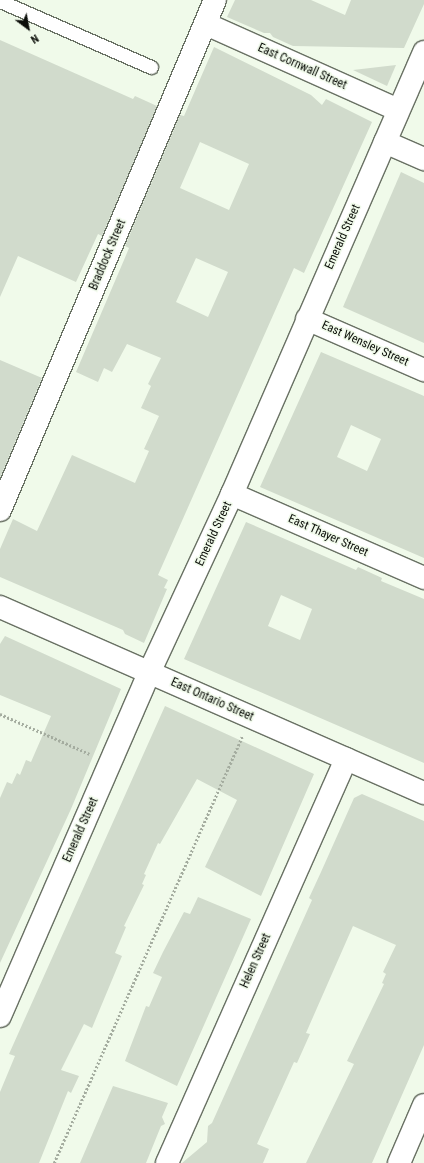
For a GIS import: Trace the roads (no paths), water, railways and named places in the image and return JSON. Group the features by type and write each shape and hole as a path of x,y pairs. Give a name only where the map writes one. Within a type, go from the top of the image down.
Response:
{"street":[{"name":"Braddock Street","path":"0,510 215,0"},
{"name":"East Cornwall Street","path":"206,24 398,110"},
{"name":"Emerald Street","path":"0,1016 149,673 232,494 424,52"},
{"path":"385,142 424,159"},
{"name":"East Wensley Street","path":"307,319 424,370"},
{"name":"East Thayer Street","path":"232,494 424,578"},
{"name":"East Ontario Street","path":"0,607 424,794"},
{"name":"Helen Street","path":"167,1163 346,759"},
{"path":"399,1163 424,1105"}],"lane":[{"path":"0,1 151,67"}]}
